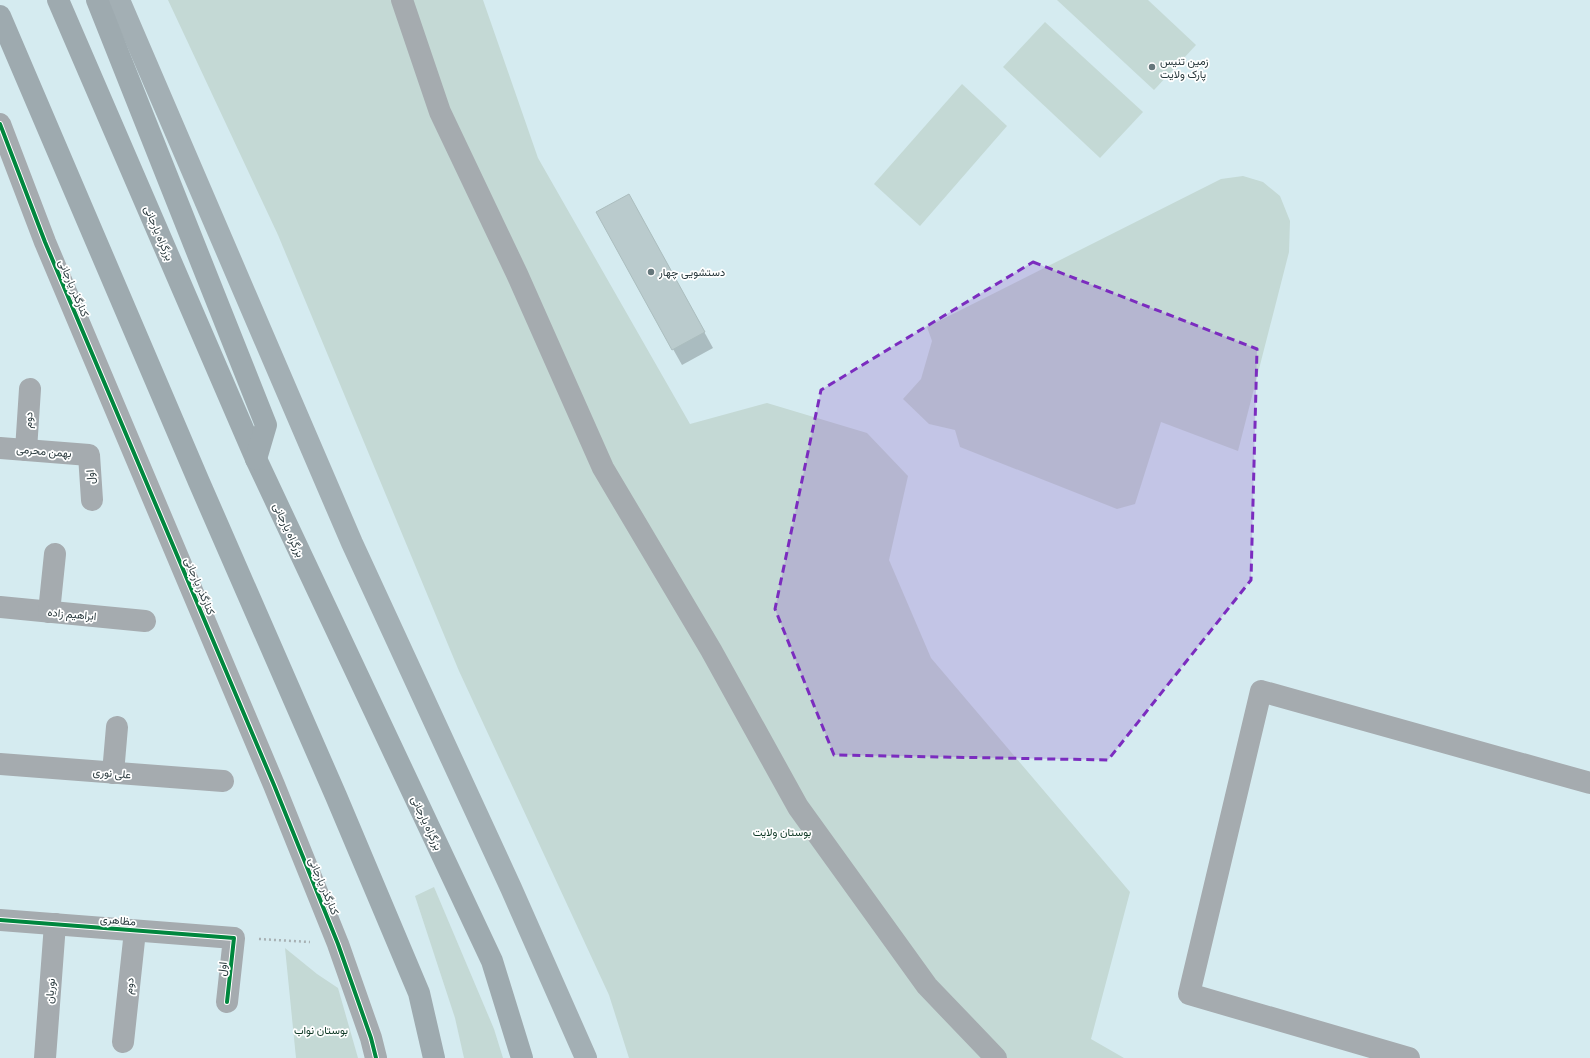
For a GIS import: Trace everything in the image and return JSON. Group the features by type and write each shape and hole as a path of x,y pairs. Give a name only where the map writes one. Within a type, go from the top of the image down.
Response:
{"highway":[{"name":"بزرگراه یارجانی","path":"58,0 256,460 492,961 522,1058"},
{"path":"97,0 266,425 256,460"},
{"path":"0,16 202,489 333,788 419,993 434,1058"}],"main road":[{"path":"119,0 352,544 510,888 586,1058"}],"street":[{"path":"402,0 440,112 517,274 604,468 711,650 798,807 927,986 996,1058"},
{"name":"کنارگذر یارجانی","path":"0,124 45,242 338,944 371,1038 376,1058"},
{"name":"دوم","path":"26,450 30,389"},
{"name":"بهمن محرمی","path":"0,448 89,455"},
{"name":"اول","path":"89,455 92,500"},
{"path":"48,612 55,554"},
{"name":"ابراهیم زاده","path":"0,607 145,621"},
{"path":"1408,1058 1189,994 1261,691 1590,783"},
{"path":"113,773 117,727"},
{"name":"علی نوری","path":"0,764 223,781"},
{"name":"مظاهری","path":"0,920 234,938"},
{"name":"نوریان","path":"45,1058 55,924"},
{"name":"دوم","path":"123,1042 135,931"},
{"name":"اول","path":"227,1002 234,938"}],"path":[{"path":"234,938 338,944"}],"highlighted area":[{"path":"1033,262 1257,349 1251,580 1108,760 834,755 775,609 821,390"}],"green space":[{"name":"بوستان ولایت","path":"168,0 483,0 538,158 690,424 767,403 867,433 908,476 889,560 931,658 1130,892 1091,1039 1124,1058 629,1058 609,995 459,671 278,235"},
{"name":"زمین تنیس پارک ولایت","path":"1057,0 1148,0 1196,45 1154,90"},
{"path":"1045,22 1143,112 1100,158 1003,67"},
{"path":"962,84 1007,126 920,226 874,184"},
{"path":"1243,176 1263,182 1280,196 1290,221 1289,252 1238,451 1161,422 1135,504 1117,509 960,447 955,430 929,424 903,399 921,379 932,341 927,327 1221,179"},
{"path":"434,887 494,1029 503,1058 464,1058 455,1018 415,896"},
{"name":"بوستان نواب","path":"285,948 317,974 338,988 358,1058 296,1058"}],"building":[{"name":"دستشویی چهار","path":"629,194 705,332 672,350 596,212"}],"cycle path":[{"path":"0,124 45,242 274,785 338,944 371,1038 376,1058"},
{"path":"0,920 234,938 227,1002"}],"place":[{"name":"زمین تنیس پارک ولایت","path":"1152,67"},
{"name":"دستشویی چهار","path":"651,272"}]}
